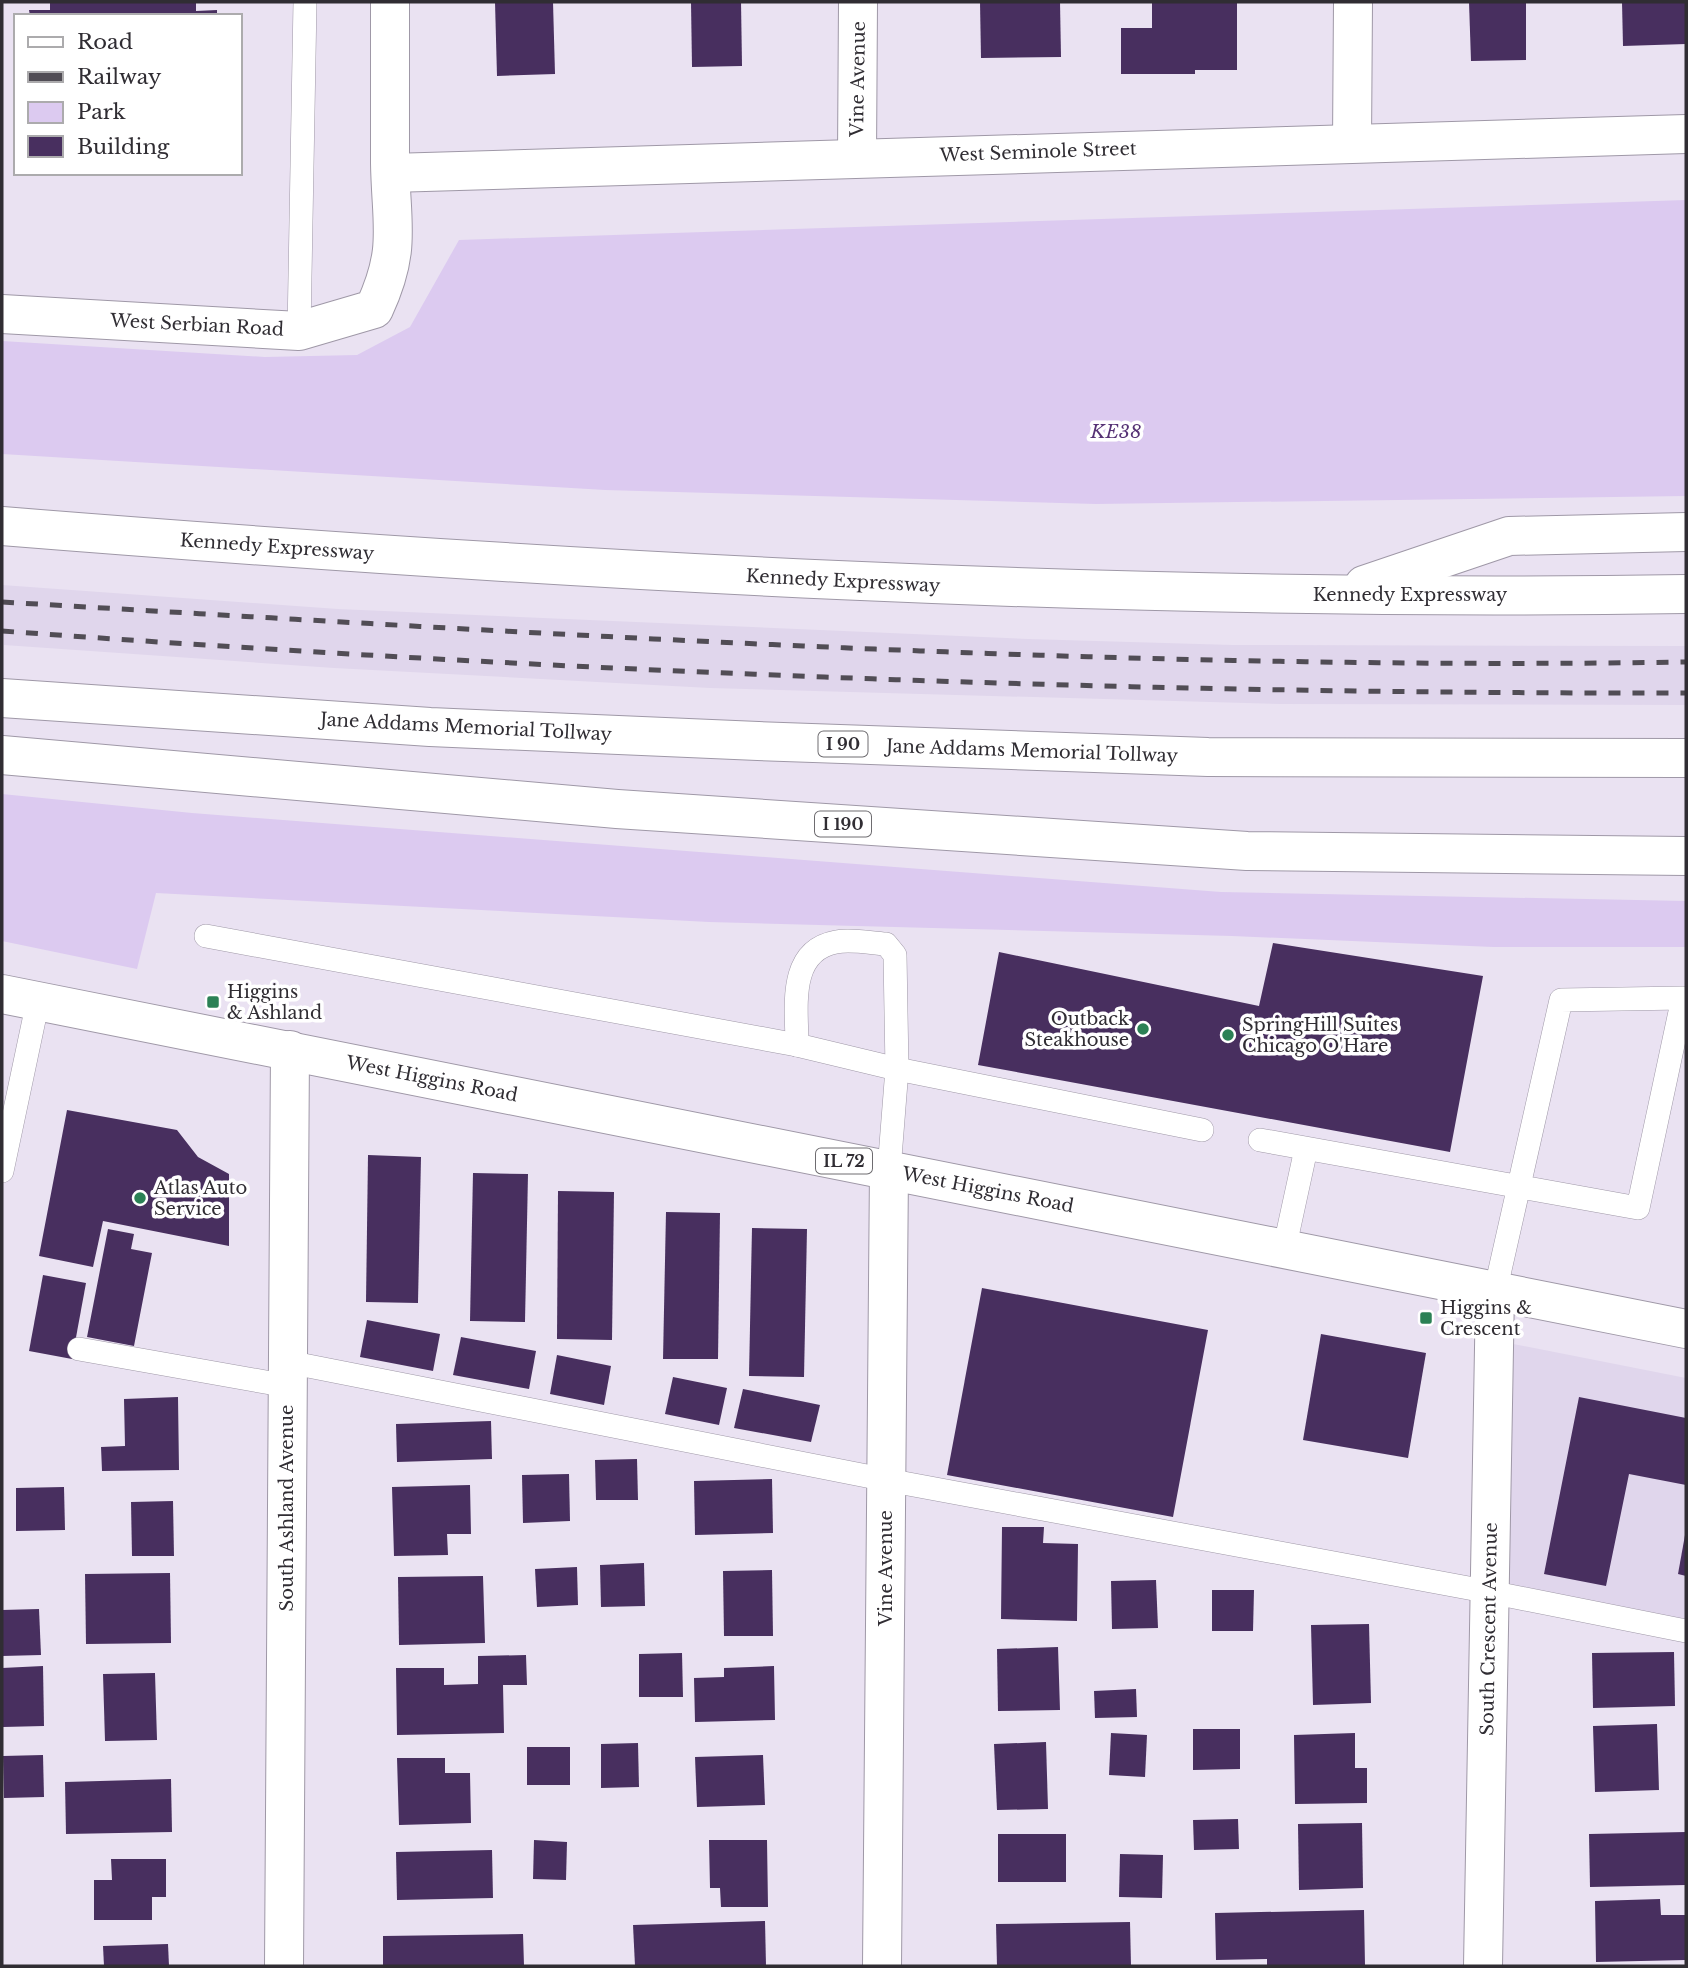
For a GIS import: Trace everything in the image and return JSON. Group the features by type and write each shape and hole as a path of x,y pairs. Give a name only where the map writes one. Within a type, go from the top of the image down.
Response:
{"main road":[{"path":"390,2 391,173"},
{"name":"Vine Avenue","path":"857,156 858,2"},
{"path":"1352,143 1353,2"},
{"name":"West Seminole Street","path":"391,173 857,156 1686,134"},
{"name":"West Serbian Road","path":"2,314 299,331 374,309 388,280 396,236 391,173"},
{"name":"Kennedy Expressway","path":"2,526 309,551 887,585 1333,596 1686,594"},
{"path":"1333,596 1509,536 1686,532"},
{"name":"Jane Addams Memorial Tollway","path":"2,698 430,727 771,742 1208,757 1686,758"},
{"name":"I 190","path":"2,755 617,809 1247,851 1686,856"},
{"name":"West Higgins Road","path":"20,997 1686,1329"},
{"name":"South Ashland Avenue","path":"284,1966 290,1050"},
{"name":"Vine Avenue","path":"882,1966 889,1170"},
{"name":"South Crescent Avenue","path":"1483,1966 1495,1292"}],"lane":[{"path":"299,331 305,2"},
{"path":"206,936 797,1045 897,1069 1202,1130"},
{"path":"797,1045 797,979 803,964 816,950 836,942 886,944 895,955 897,1069 889,1170"},
{"path":"2,1171 20,997"},
{"path":"1260,1140 1521,1189 1638,1208 1683,998 1561,1000 1521,1189 1495,1292"},
{"path":"1284,1250 1306,1149"},
{"path":"79,1349 288,1374 887,1480 1490,1592 1686,1632"}],"shaded area":[{"path":"2,585 338,609 1028,639 1233,645 1686,646 1686,705 1280,704 710,688 334,668 4,645"},
{"path":"1483,1338 1686,1378 1686,1639 1485,1600"}],"green space":[{"name":"KE38","path":"1686,200 1686,496 1096,504 605,490 2,454 2,341 265,357 357,355 410,327 459,240"},
{"path":"2,794 192,813 1221,892 1686,901 1686,947 1493,947 1232,936 709,922 156,893 137,969 2,941"}],"building":[{"path":"495,2 553,2 555,74 497,76"},
{"path":"691,2 741,2 742,66 692,67"},
{"path":"980,2 1060,2 1061,57 981,58"},
{"path":"1152,2 1237,2 1237,70 1195,70 1195,74 1121,74 1121,28 1152,28"},
{"path":"1469,2 1526,2 1526,60 1471,61"},
{"path":"1622,2 1686,2 1686,44 1623,46"},
{"path":"50,3 196,3 196,11 217,10 217,14 30,14 29,10 50,10"},
{"name":"SpringHill Suites Chicago O'Hare","path":"1273,943 1483,976 1450,1152 978,1065 999,952 1259,1006"},
{"name":"Atlas Auto Service","path":"67,1110 177,1130 198,1157 229,1174 229,1246 103,1221 93,1267 39,1256"},
{"path":"368,1155 421,1157 418,1303 366,1302"},
{"path":"473,1173 528,1174 525,1322 470,1321"},
{"path":"558,1191 614,1192 612,1340 557,1339"},
{"path":"666,1212 720,1213 718,1359 663,1359"},
{"path":"752,1228 807,1229 804,1377 749,1376"},
{"path":"108,1229 134,1234 131,1249 152,1253 134,1346 87,1337"},
{"path":"43,1275 86,1283 72,1359 29,1351"},
{"path":"982,1288 1208,1330 1173,1517 947,1475"},
{"path":"367,1320 440,1334 433,1371 360,1357"},
{"path":"1321,1334 1426,1353 1408,1458 1303,1440"},
{"path":"461,1337 536,1351 529,1389 453,1375"},
{"path":"557,1355 611,1366 604,1405 550,1394"},
{"path":"673,1377 727,1388 719,1425 665,1414"},
{"path":"743,1389 820,1405 811,1442 734,1428"},
{"path":"178,1397 179,1470 102,1471 101,1447 125,1446 124,1399"},
{"path":"1579,1397 1686,1418 1686,1485 1629,1474 1606,1586 1544,1574"},
{"path":"491,1421 492,1459 397,1462 396,1424"},
{"path":"637,1459 638,1500 596,1500 595,1460"},
{"path":"569,1474 570,1521 523,1523 522,1475"},
{"path":"772,1479 773,1533 695,1535 694,1481"},
{"path":"470,1485 471,1534 447,1534 448,1555 394,1556 392,1487"},
{"path":"64,1487 65,1530 16,1531 16,1488"},
{"path":"173,1501 174,1556 132,1556 131,1502"},
{"path":"1002,1527 1044,1527 1043,1543 1078,1544 1077,1621 1001,1619"},
{"path":"1686,1535 1686,1576 1678,1574"},
{"path":"644,1563 645,1606 601,1607 600,1565"},
{"path":"577,1567 578,1605 537,1607 535,1569"},
{"path":"772,1570 773,1636 724,1636 723,1571"},
{"path":"170,1573 171,1643 86,1644 85,1574"},
{"path":"483,1576 485,1643 399,1645 398,1577"},
{"path":"1156,1580 1158,1628 1112,1629 1111,1581"},
{"path":"1212,1590 1254,1590 1253,1631 1212,1631"},
{"path":"39,1609 41,1655 2,1656 2,1610"},
{"path":"1369,1624 1371,1703 1313,1705 1311,1625"},
{"path":"1058,1647 1060,1710 998,1711 997,1649"},
{"path":"1674,1652 1675,1706 1593,1708 1592,1653"},
{"path":"682,1653 683,1697 639,1697 639,1654"},
{"path":"526,1655 527,1685 503,1685 504,1733 397,1735 396,1668 444,1668 444,1685 478,1684 478,1656"},
{"path":"43,1666 44,1726 3,1727 2,1668"},
{"path":"774,1666 775,1720 695,1722 694,1678 724,1677 724,1668"},
{"path":"155,1673 157,1740 105,1741 103,1674"},
{"path":"1136,1689 1137,1717 1095,1718 1094,1691"},
{"path":"1657,1724 1659,1790 1595,1792 1593,1726"},
{"path":"1193,1729 1240,1729 1240,1769 1193,1770"},
{"path":"1111,1733 1147,1735 1145,1777 1109,1775"},
{"path":"1355,1733 1355,1768 1367,1768 1367,1803 1295,1804 1294,1735"},
{"path":"1046,1742 1048,1809 997,1810 994,1744"},
{"path":"638,1743 639,1787 601,1788 601,1744"},
{"path":"527,1747 570,1747 570,1785 527,1785"},
{"path":"43,1755 44,1797 4,1798 3,1756"},
{"path":"763,1755 765,1805 697,1807 695,1757"},
{"path":"397,1758 445,1758 445,1773 470,1773 471,1823 399,1825"},
{"path":"171,1779 172,1832 66,1834 65,1782"},
{"path":"1238,1819 1239,1849 1194,1850 1193,1820"},
{"path":"1362,1823 1363,1888 1299,1890 1298,1824"},
{"path":"1686,1832 1686,1885 1590,1887 1589,1834"},
{"path":"998,1834 1066,1834 1066,1882 998,1882"},
{"path":"534,1840 567,1842 566,1880 533,1879"},
{"path":"709,1840 767,1840 768,1907 721,1907 720,1888 710,1888"},
{"path":"492,1850 493,1898 397,1900 396,1852"},
{"path":"1120,1854 1163,1855 1162,1898 1119,1897"},
{"path":"111,1859 166,1859 166,1897 152,1897 152,1920 94,1920 94,1880 112,1880"},
{"path":"1660,1899 1661,1915 1686,1915 1686,1960 1596,1962 1595,1901"},
{"path":"1364,1910 1365,1966 1267,1966 1267,1959 1216,1960 1215,1913"},
{"path":"765,1921 766,1966 635,1966 633,1925"},
{"path":"1130,1922 1131,1966 997,1966 996,1924"},
{"path":"523,1934 524,1966 383,1966 383,1936"},
{"path":"168,1944 169,1966 104,1966 103,1946"}],"railway":[{"path":"2,602 633,638 1054,656 1475,663 1686,662"},
{"path":"2,631 422,658 843,678 1265,690 1686,693"}],"place":[{"name":"Higgins & Ashland","path":"213,1002"},
{"name":"Outback Steakhouse","path":"1143,1029"},
{"name":"SpringHill Suites Chicago O'Hare","path":"1228,1035"},
{"name":"Atlas Auto Service","path":"140,1198"},
{"name":"Higgins & Crescent","path":"1426,1318"}]}
